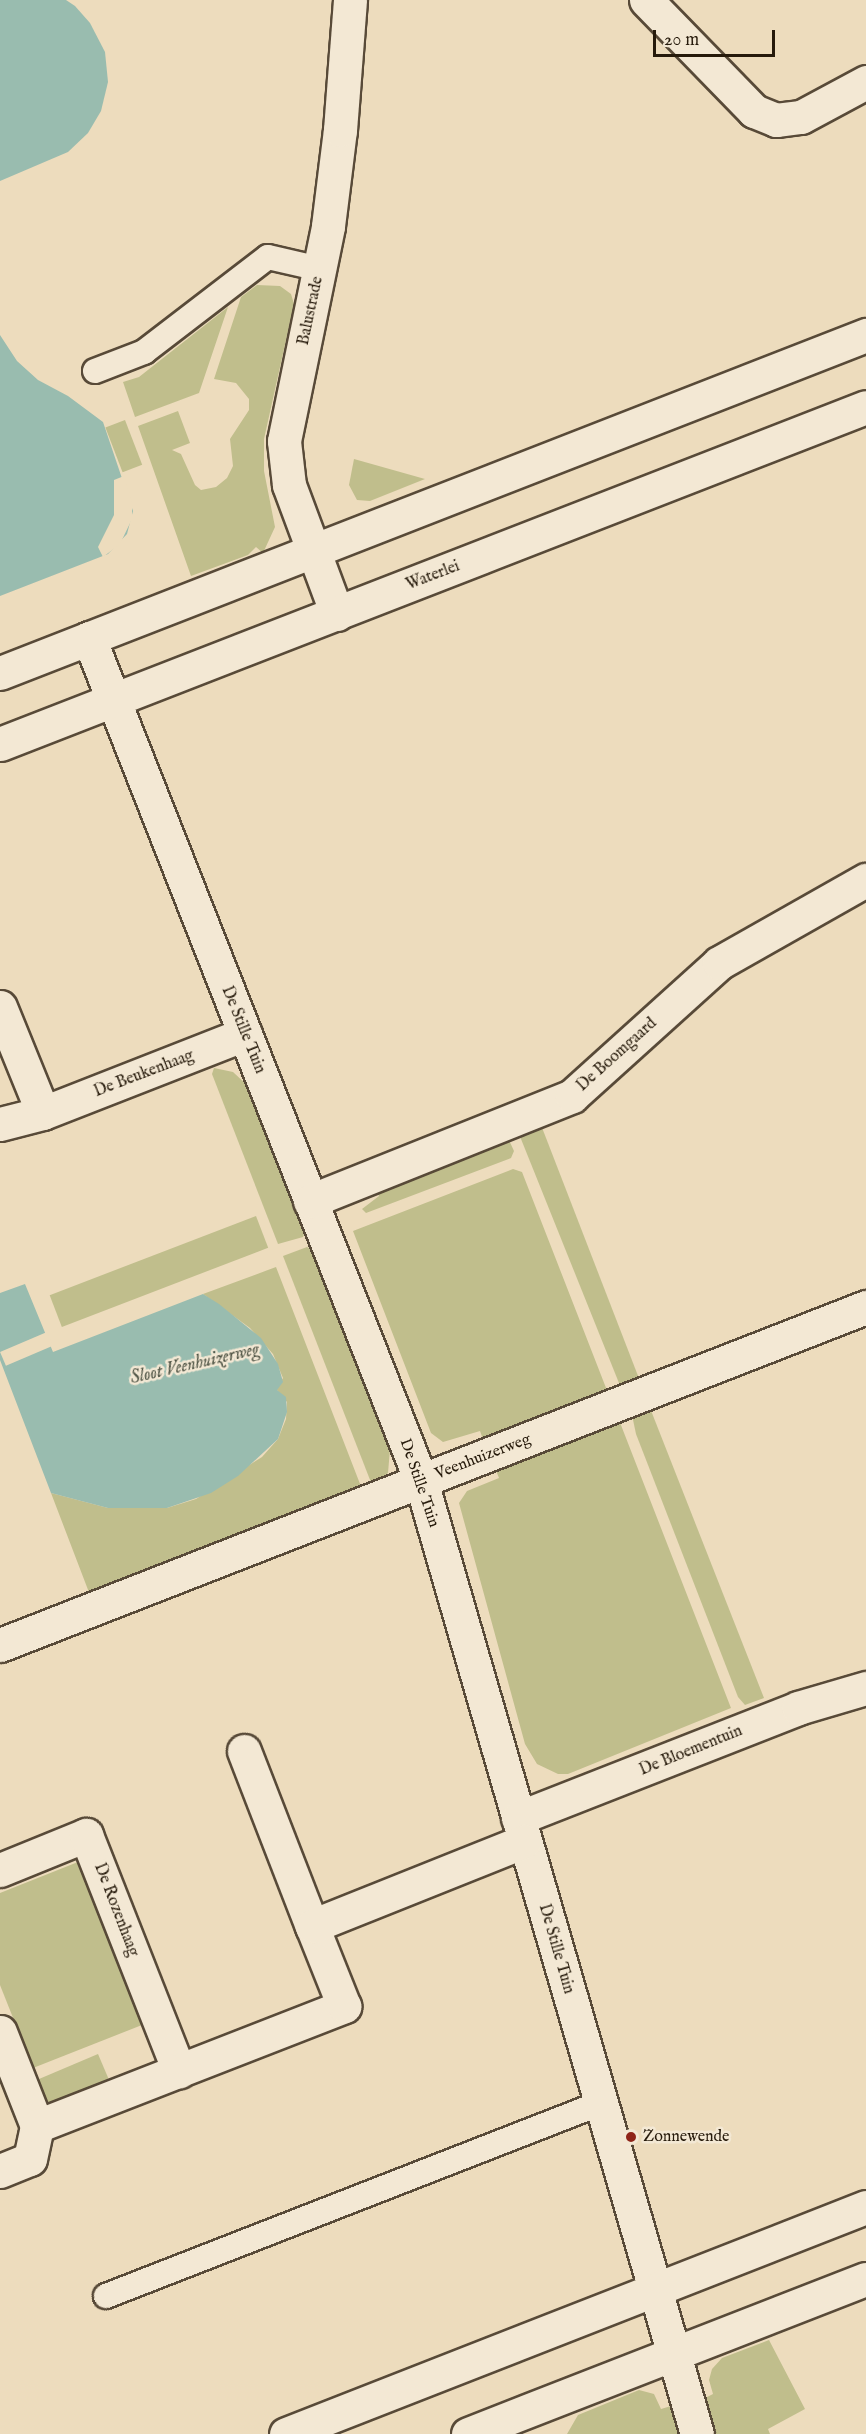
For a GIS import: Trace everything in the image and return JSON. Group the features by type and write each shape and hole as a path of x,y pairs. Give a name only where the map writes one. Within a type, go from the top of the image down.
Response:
{"street":[{"name":"Balustrade","path":"337,614 289,485 284,441 320,269 340,130 350,0"},
{"path":"646,0 754,111 776,120 801,117 866,82"},
{"path":"0,673 866,335"},
{"name":"Waterlei","path":"0,744 866,406"},
{"name":"De Stille Tuin","path":"89,638 421,1481 697,2434"},
{"name":"De Boomgaard","path":"310,1201 572,1096 719,963 866,880"},
{"path":"0,1006 43,1113"},
{"name":"De Beukenhaag","path":"0,1124 43,1113 245,1034"},
{"name":"Veenhuizerweg","path":"0,1645 866,1307"},
{"name":"De Bloementuin","path":"521,1830 798,1708 866,1688"},
{"path":"37,2126 344,2006 244,1751"},
{"path":"312,1926 521,1830"},
{"name":"De Rozenhaag","path":"0,1869 86,1835 179,2072"},
{"path":"0,2032 37,2126 30,2159 0,2171"},
{"path":"286,2434 866,2207"},
{"path":"468,2434 534,2422 673,2354 866,2279"}],"lane":[{"path":"96,371 144,352 268,257 320,269"},
{"path":"106,2296 601,2103"}],"shaded area":[{"path":"257,285 280,286 291,294 294,304 264,439 264,471 275,527 263,553 256,547 248,555 191,576 138,426 178,411 190,443 172,450 181,454 195,485 201,490 216,487 227,478 233,466 230,439 249,410 249,399 236,383 214,379 241,297"},
{"path":"228,307 199,393 135,417 123,382 139,377"},
{"path":"125,420 142,465 123,472 105,428"},
{"path":"354,459 425,479 370,501 357,500 349,485"},
{"path":"214,1068 233,1072 247,1085 305,1231 303,1237 278,1244 212,1074"},
{"path":"541,1125 640,1381 621,1388 519,1134"},
{"path":"508,1138 514,1151 511,1158 366,1213 362,1209 379,1196 376,1189"},
{"path":"513,1169 522,1172 608,1393 484,1442 480,1431 443,1442 431,1433 353,1231"},
{"path":"256,1216 268,1248 62,1327 50,1295"},
{"path":"307,1247 311,1249 390,1449 388,1473 372,1485 283,1256"},
{"path":"276,1267 362,1489 90,1595 51,1493 108,1508 167,1508 196,1499 262,1457 278,1439 286,1419 287,1402 276,1389 283,1378 273,1354 250,1328 203,1294"},
{"path":"650,1408 764,1698 745,1705 738,1697 636,1434 632,1415"},
{"path":"619,1420 731,1708 568,1774 558,1774 537,1764 525,1744 459,1503 467,1491 499,1478 495,1468"},
{"path":"78,1862 142,2025 33,2068 0,1985 0,1893"},
{"path":"98,2054 109,2080 48,2106 37,2080"},
{"path":"769,2340 805,2409 768,2429 770,2434 714,2434 703,2399 713,2394 709,2380 712,2369 722,2358"},
{"path":"639,2390 654,2394 661,2409 671,2406 679,2434 567,2434 578,2415"}],"water":[{"path":"0,0 66,0 75,6 90,23 105,52 108,82 101,111 88,133 68,152 0,181"},
{"path":"0,335 17,361 38,380 68,396 103,422 133,511 127,534 108,554 0,596"},
{"name":"Sloot Veenhuizerweg","path":"25,1284 53,1352 203,1294 261,1338 278,1364 283,1382 277,1390 286,1397 287,1412 278,1439 238,1476 211,1493 167,1508 108,1508 51,1493 0,1360 0,1293"}],"pier":[{"path":"124,476 132,502 132,519 120,544 103,557 98,547 114,515 114,480"},
{"path":"47,1332 53,1346 6,1366 0,1352"}],"place":[{"name":"Zonnewende","path":"631,2137"}]}
